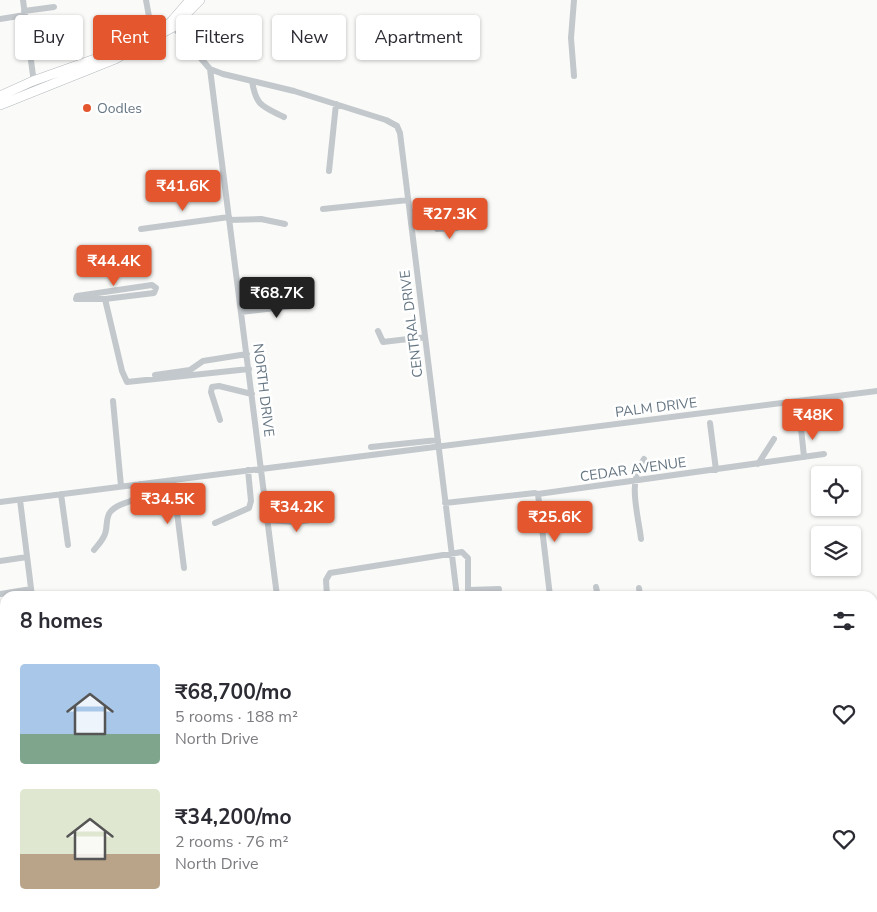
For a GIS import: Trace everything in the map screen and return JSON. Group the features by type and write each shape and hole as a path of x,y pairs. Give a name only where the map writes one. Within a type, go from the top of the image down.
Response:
{"main road":[{"path":"166,27 172,25 190,0"},
{"path":"0,96 115,59 172,25 200,0"},
{"path":"0,105 34,85 95,60"}],"street":[{"path":"23,0 34,85"},
{"path":"146,0 149,15"},
{"path":"574,0 571,38 574,76"},
{"path":"0,19 54,7"},
{"path":"172,25 210,69"},
{"name":"CENTRAL DRIVE","path":"210,69 336,104 386,120 398,126 457,591"},
{"name":"NORTH DRIVE","path":"210,69 276,591"},
{"path":"252,81 254,95 260,104 284,117"},
{"path":"329,171 336,104"},
{"path":"323,209 408,200"},
{"path":"410,212 424,212 437,229 448,230 457,228 460,224 459,207"},
{"path":"141,229 229,218 261,219 285,224"},
{"path":"152,285 156,288 154,293 106,299 78,301 76,297 152,285"},
{"path":"106,299 122,371 127,382 248,369"},
{"path":"241,312 310,304"},
{"path":"378,330 383,342 425,337"},
{"path":"155,375 190,370 203,361 247,354"},
{"path":"220,420 211,392 212,387 219,386 252,394"},
{"name":"PALM DRIVE","path":"438,443 877,392"},
{"path":"113,401 122,486"},
{"path":"710,423 716,470"},
{"path":"804,457 801,428 820,423"},
{"path":"758,464 774,438"},
{"path":"371,447 438,443"},
{"path":"0,502 438,443"},
{"name":"CEDAR AVENUE","path":"445,503 538,494 824,454"},
{"path":"641,539 634,481 636,470 644,459"},
{"path":"215,523 249,508 251,500 248,470"},
{"path":"173,480 184,568"},
{"path":"94,550 104,536 109,514 115,507 130,502 138,496 140,484"},
{"path":"61,494 68,545"},
{"path":"538,494 549,591"},
{"path":"20,500 32,591"},
{"path":"268,520 295,522 325,518"},
{"path":"327,591 326,580 330,573 452,552 462,552 466,555 468,590 500,589"},
{"path":"0,561 27,557"},
{"path":"596,587 597,591"}],"place":[{"name":"Oodles","path":"87,108"}]}
